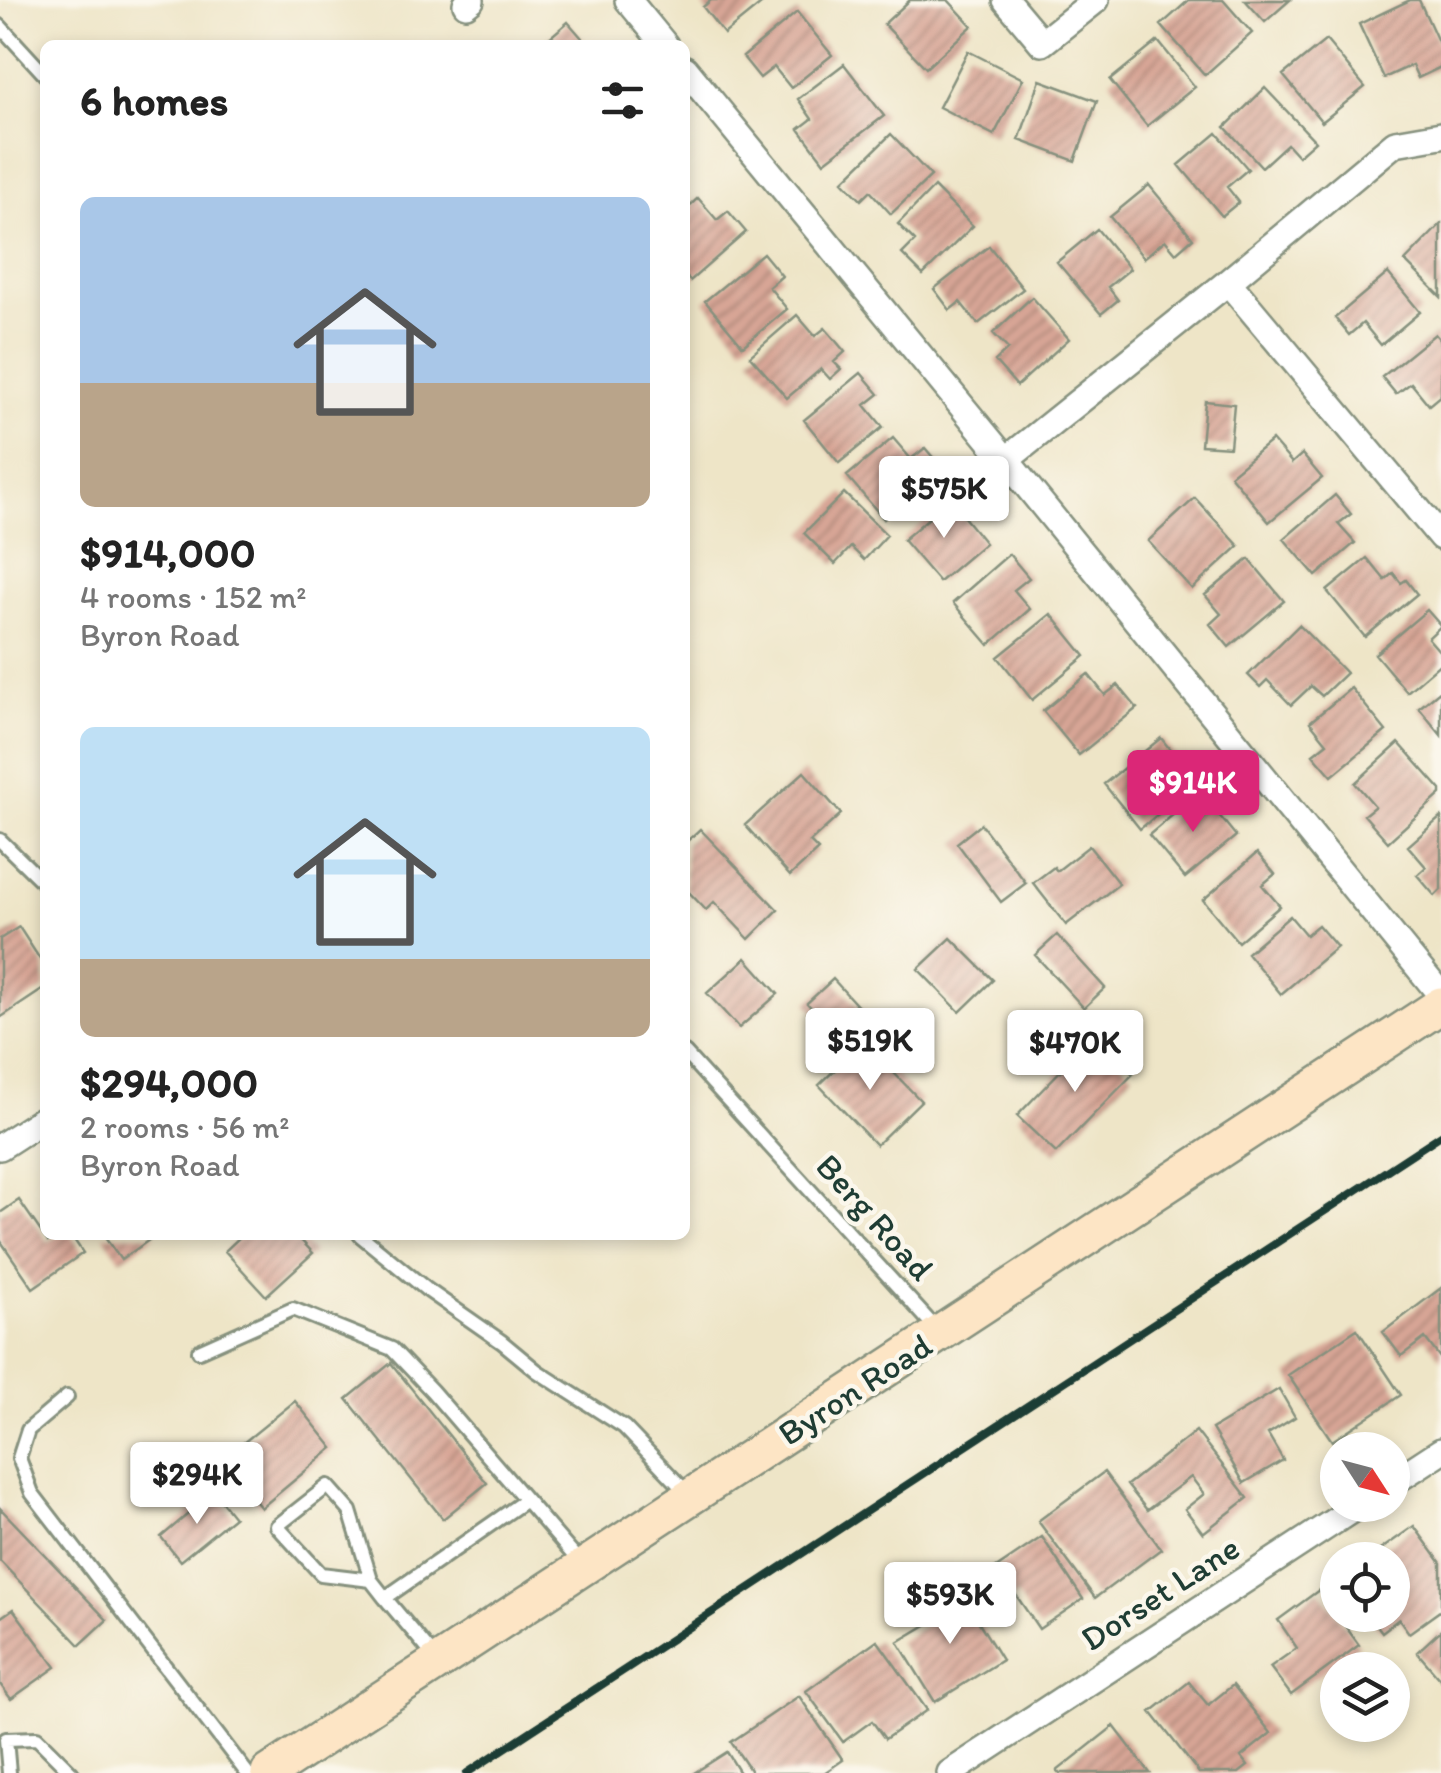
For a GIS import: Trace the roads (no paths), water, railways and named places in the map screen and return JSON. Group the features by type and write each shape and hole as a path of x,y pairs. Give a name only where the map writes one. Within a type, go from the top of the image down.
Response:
{"main road":[{"name":"Byron Road","path":"269,1773 1441,1005"}],"street":[{"path":"628,0 661,40"},
{"path":"1006,0 1042,44 1096,0"},
{"path":"690,75 1441,995"},
{"path":"1006,460 1395,143 1441,135"},
{"path":"1228,282 1441,537"},
{"path":"0,1148 40,1121"},
{"path":"1410,1471 1441,1451"},
{"name":"Dorset Lane","path":"955,1772 1333,1522"}],"lane":[{"path":"0,26 40,70"},
{"path":"0,840 40,879"},
{"name":"Berg Road","path":"690,1058 940,1333"},
{"path":"366,1240 537,1371 624,1427 690,1497"},
{"path":"199,1351 292,1309 392,1349 583,1567"},
{"path":"66,1397 28,1430 18,1458 32,1493 247,1773"},
{"path":"370,1580 321,1574 276,1526 328,1486 350,1511 370,1580 438,1662"},
{"path":"385,1598 526,1500"},
{"path":"9,1773 3,1736 37,1738 72,1773"}],"railway":[{"path":"467,1773 1441,1135"}]}
